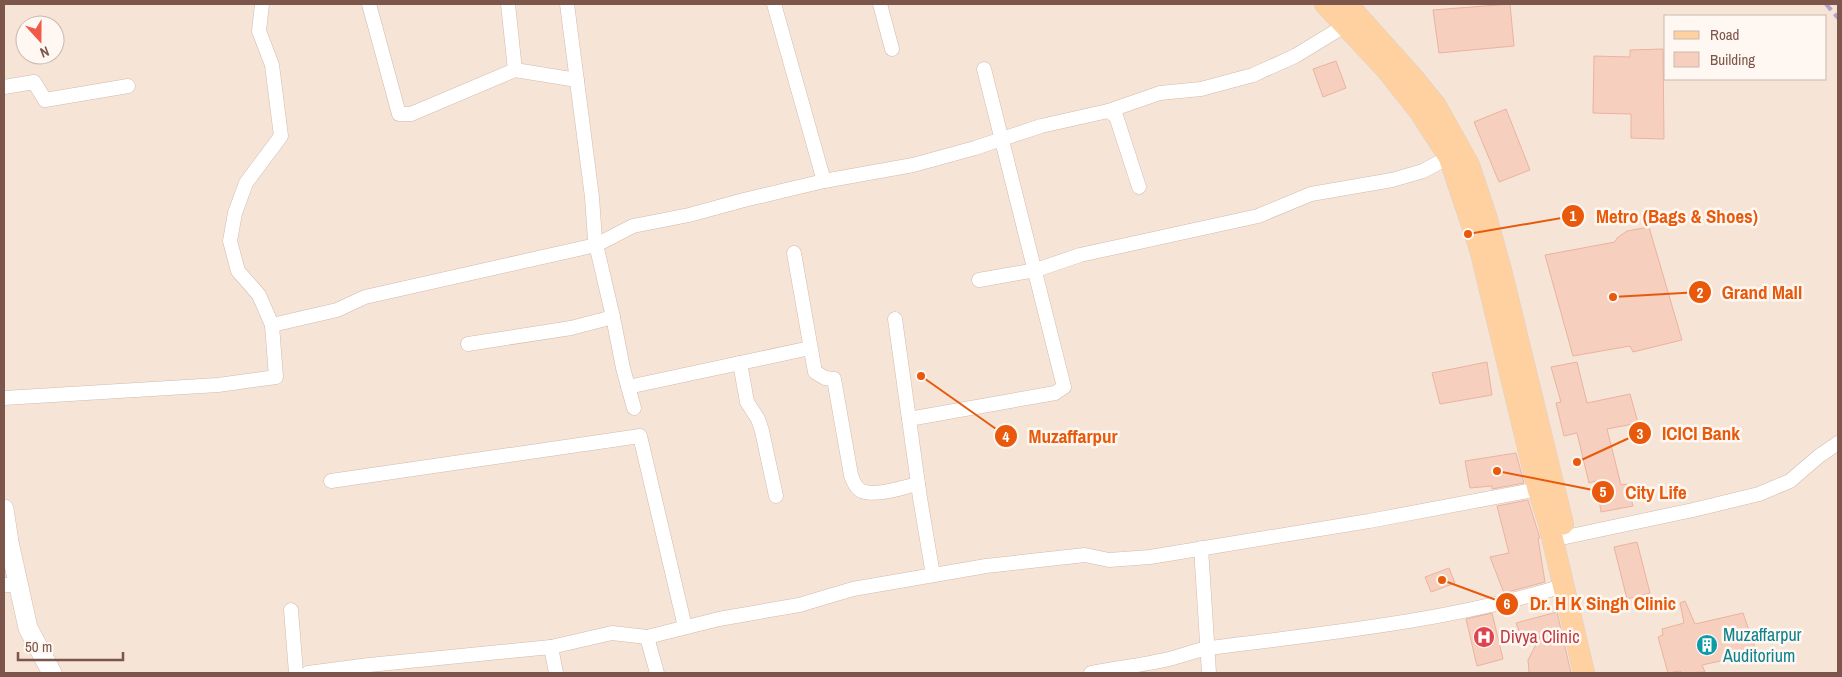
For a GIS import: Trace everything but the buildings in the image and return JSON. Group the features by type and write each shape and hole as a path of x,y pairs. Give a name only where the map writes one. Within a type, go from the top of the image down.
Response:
{"main road":[{"path":"1326,4 1386,69 1409,98 1449,157 1480,249 1538,490 1549,524 1584,673"},
{"path":"1347,4 1436,106 1469,165 1502,274 1597,673"}],"street":[{"path":"4,398 218,386 276,377 272,325 259,295 238,271 230,241 235,213 246,183 281,136 272,65 259,31 262,4"},
{"path":"369,4 399,114 411,114 515,70 577,80"},
{"path":"508,4 515,70"},
{"path":"567,4 596,245 634,408"},
{"path":"774,4 824,181"},
{"path":"880,4 892,49"},
{"path":"272,325 337,310 365,296 596,245 633,226 689,215 824,181 913,165 1041,126 1108,111 1160,93 1201,89 1253,75 1295,56 1346,25"},
{"path":"909,419 1055,394 1064,387 1036,270 1000,140 984,69"},
{"path":"4,87 34,82 45,100 128,86"},
{"path":"1108,111 1116,116 1139,187"},
{"path":"979,280 1036,270 1080,255 1258,216 1311,194 1392,180 1423,171 1449,157"},
{"path":"794,253 815,372 825,378 834,379 850,475 854,484 861,491 874,494 918,484"},
{"path":"468,344 571,328 613,317"},
{"path":"895,318 918,484 933,575"},
{"path":"628,387 810,348"},
{"path":"740,363 747,402 758,419 762,431 776,496"},
{"path":"331,481 640,436 685,627"},
{"path":"1566,537 1759,494 1790,481 1819,456 1838,443"},
{"path":"308,673 386,668 551,646 612,633 648,636 798,605 853,588 986,566 1085,555 1109,560 1150,557 1369,521 1538,490"},
{"path":"4,509 9,542 11,585 28,628 52,673"},
{"path":"1201,548 1209,673"},
{"path":"1091,673 1169,659 1207,648 1244,645 1430,618 1523,598 1563,586"},
{"path":"291,610 296,673"},
{"path":"648,636 657,673"},
{"path":"551,646 556,673"}],"shaded area":[{"path":"4,4 1838,4 1838,673 4,673"}],"railway":[{"path":"1826,4 1838,18"}],"place":[{"name":"Metro (Bags & Shoes)","path":"1468,234"},
{"name":"Grand Mall","path":"1613,297"},
{"name":"Muzaffarpur","path":"921,376"},
{"name":"ICICI Bank","path":"1577,462"},
{"name":"City Life","path":"1497,471"},
{"name":"Dr. H K Singh Clinic","path":"1442,580"},
{"name":"Divya Clinic","path":"1484,637"},
{"name":"Muzaffarpur Auditorium","path":"1707,645"}]}
